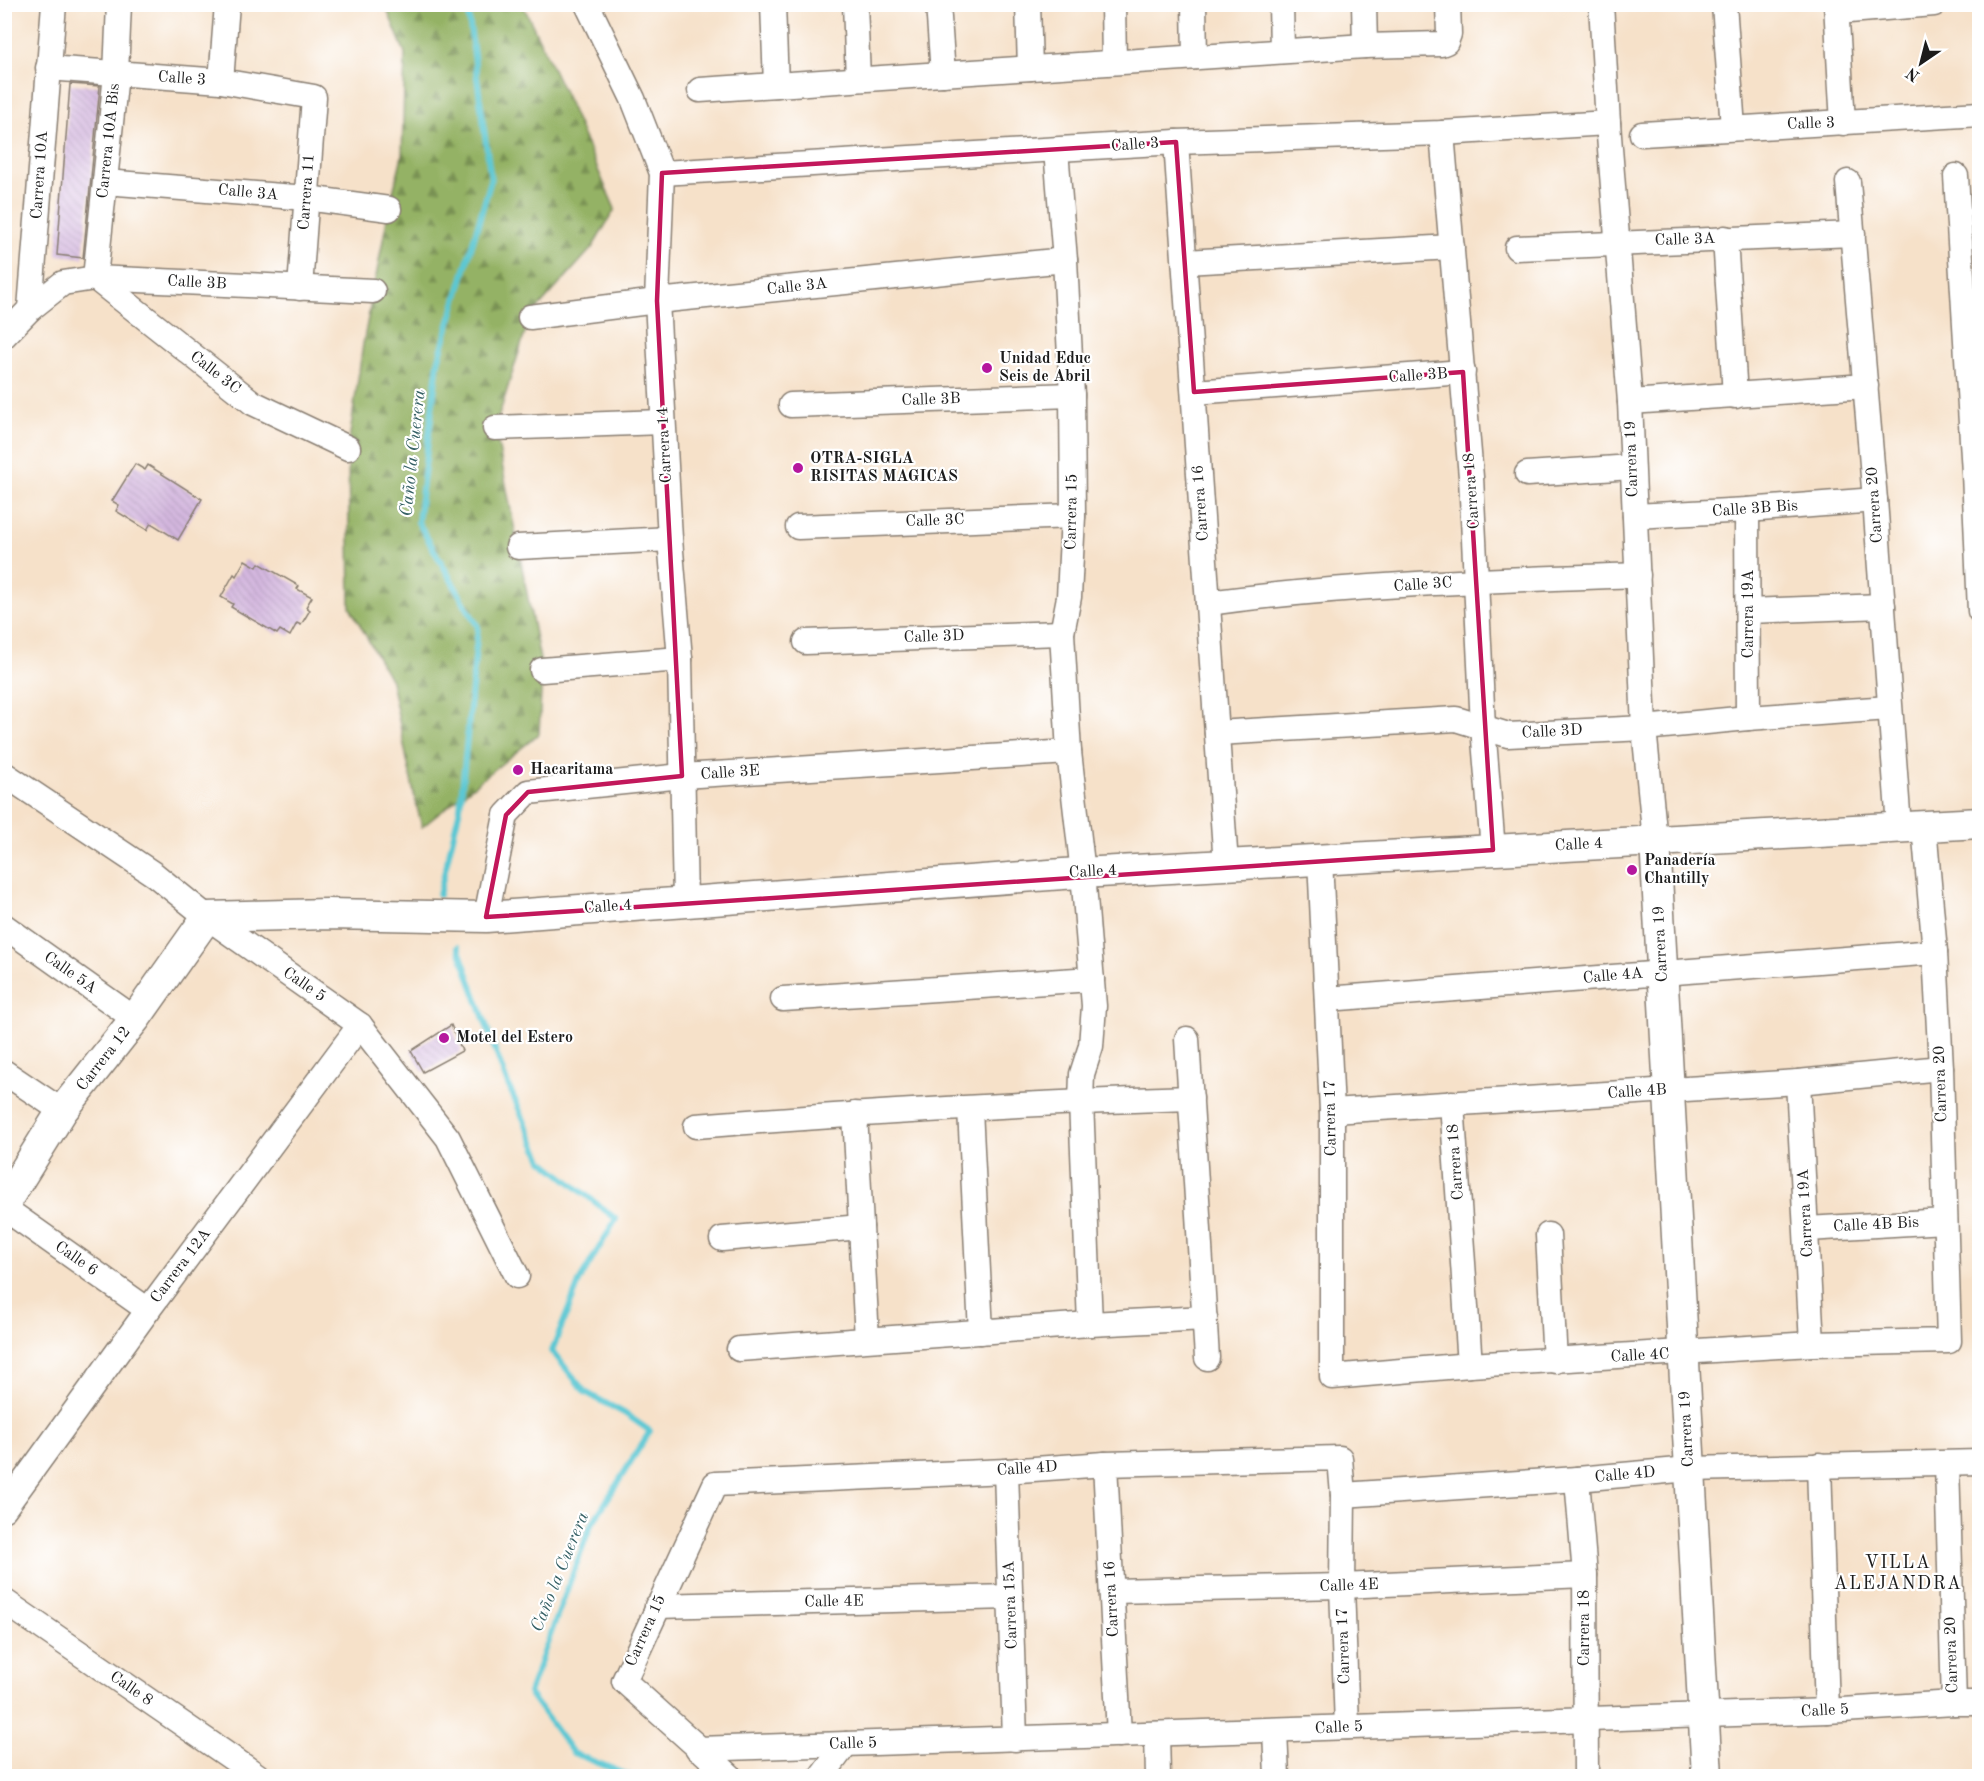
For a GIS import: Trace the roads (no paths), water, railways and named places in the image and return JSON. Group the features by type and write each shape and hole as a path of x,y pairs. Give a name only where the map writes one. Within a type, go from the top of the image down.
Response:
{"street":[{"name":"Carrera 10A","path":"30,309 54,4"},
{"name":"Carrera 10A Bis","path":"95,278 116,74 119,4"},
{"path":"220,81 227,4"},
{"name":"Carrera 14","path":"587,4 633,99 662,173 657,301 670,539 680,659 684,901"},
{"path":"773,4 776,85"},
{"path":"855,4 858,79"},
{"path":"938,4 943,74"},
{"path":"1028,4 1030,68"},
{"path":"1113,4 1114,62"},
{"path":"1194,4 1195,57"},
{"path":"1281,4 1282,51"},
{"path":"1364,4 1365,46"},
{"path":"700,90 1282,51 1441,44 1446,42 1449,34 1448,4"},
{"name":"Carrera 19","path":"1601,4 1630,402 1644,728 1655,841 1707,1776"},
{"path":"1724,4 1732,128"},
{"path":"1843,123 1836,8 1934,4"},
{"name":"Calle 3","path":"48,68 220,81 314,97"},
{"name":"Carrera 11","path":"300,288 314,97"},
{"name":"Calle 3","path":"1642,134 1980,114"},
{"name":"Calle 3","path":"662,173 1176,142 1442,133 1608,123"},
{"name":"Carrera 18","path":"1442,133 1463,372 1477,581 1483,727 1493,850"},
{"name":"Carrera 16","path":"1176,142 1226,865"},
{"name":"Carrera 15","path":"1056,150 1065,260 1072,395 1073,516 1069,597 1062,633 1069,752 1083,873 1094,1005 1091,1046 1082,1074 1081,1102 1090,1324"},
{"path":"1956,176 1970,227 1980,611"},
{"name":"Calle 3A","path":"105,182 307,198 389,209"},
{"name":"Carrera 20","path":"1848,182 1890,708 1935,952 1941,1068 1949,1341"},
{"name":"Calle 3A","path":"1517,248 1853,234"},
{"path":"1725,238 1736,396"},
{"path":"1185,262 1452,247"},
{"name":"Calle 3A","path":"530,317 657,301 1065,260"},
{"name":"Calle 3B","path":"30,309 63,284 95,278 373,291"},
{"name":"Calle 3C","path":"95,278 253,403 348,447"},
{"path":"4,336 30,309"},
{"name":"Calle 3B","path":"1194,392 1463,372"},
{"path":"1630,402 1866,386"},
{"name":"Calle 3B","path":"791,405 1072,395"},
{"path":"495,428 663,422"},
{"path":"1527,474 1632,466"},
{"name":"Calle 3B Bis","path":"1635,516 1875,500"},
{"name":"Carrera 19A","path":"1747,510 1749,718"},
{"name":"Calle 3C","path":"798,526 1073,516"},
{"path":"518,547 670,539"},
{"name":"Calle 3C","path":"1208,603 1276,594 1477,581 1638,575"},
{"path":"1749,611 1882,606"},
{"name":"Calle 3D","path":"806,642 1062,633"},
{"path":"542,670 680,659"},
{"name":"Calle 3D","path":"1217,733 1456,719 1508,735 1644,728 1890,708"},
{"name":"Calle 3E","path":"486,917 506,815 528,792 682,776 1069,752"},
{"name":"Calle 5","path":"4,774 155,875 207,917 360,1025 448,1138 517,1276"},
{"name":"Calle 4","path":"207,917 328,914 486,917 1083,873 1980,823"},
{"name":"Carrera 17","path":"1320,860 1332,1111 1332,1377"},
{"name":"Carrera 12","path":"4,1206 62,1112 135,1019 207,917"},
{"name":"Calle 5A","path":"4,926 135,1019"},
{"name":"Calle 4A","path":"1327,999 1935,952"},
{"path":"783,999 1092,979"},
{"name":"Carrera 12A","path":"4,1509 148,1310 360,1025"},
{"path":"1187,1039 1207,1358"},
{"name":"Calle 4B","path":"1332,1111 1798,1082 1941,1068"},
{"path":"4,1072 62,1112"},
{"name":"Carrera 19A","path":"1798,1082 1812,1344"},
{"path":"696,1126 855,1114 1191,1098"},
{"name":"Carrera 18","path":"1452,1103 1470,1365"},
{"path":"970,1109 981,1332"},
{"path":"855,1114 867,1339"},
{"name":"Calle 6","path":"4,1206 148,1310"},
{"name":"Calle 4B Bis","path":"1807,1229 1945,1221"},
{"path":"722,1239 861,1227"},
{"path":"1548,1235 1555,1361"},
{"path":"739,1349 1205,1318"},
{"name":"Calle 4C","path":"1332,1377 1470,1365 1812,1344 1949,1341"},
{"name":"Carrera 17","path":"1340,1458 1343,1495 1342,1586 1347,1727"},
{"name":"Calle 4D","path":"715,1484 1006,1471 1105,1464 1340,1458"},
{"name":"Calle 4D","path":"1343,1495 1690,1469 1980,1462"},
{"name":"Carrera 16","path":"1105,1464 1119,1735"},
{"name":"Carrera 20","path":"1947,1464 1954,1703"},
{"path":"1819,1465 1827,1712"},
{"name":"Carrera 15A","path":"1006,1471 1015,1739"},
{"name":"Carrera 18","path":"1577,1479 1585,1575 1586,1776"},
{"name":"Carrera 15","path":"715,1484 624,1681 730,1776"},
{"name":"Calle 4E","path":"1112,1591 1342,1586 1585,1575"},
{"name":"Calle 4E","path":"657,1606 1011,1598"},
{"name":"Calle 8","path":"4,1601 258,1776"},
{"name":"Calle 5","path":"698,1749 1827,1712 1980,1703"},
{"path":"1275,1731 1277,1776"},
{"path":"1157,1734 1158,1776"},
{"path":"822,1776 846,1744"}],"waterway":[{"name":"Caño la Cuerera","path":"439,895 460,808 478,627 418,522 438,362 491,180 467,4"},
{"name":"Caño la Cuerera","path":"458,947 506,1080 542,1160 616,1219 580,1280 552,1351 585,1392 624,1413 650,1431 590,1527 529,1693 573,1753 631,1776"}],"place":[{"name":"Unidad Educ Seis de Abril","path":"987,368"},
{"name":"OTRA-SIGLA RISITAS MAGICAS","path":"798,468"},
{"name":"Hacaritama","path":"518,770"},
{"name":"Panadería Chantilly","path":"1632,870"},
{"name":"Motel del Estero","path":"444,1038"}],"district":[{"name":"VILLA ALEJANDRA","path":"1898,1573"}]}
